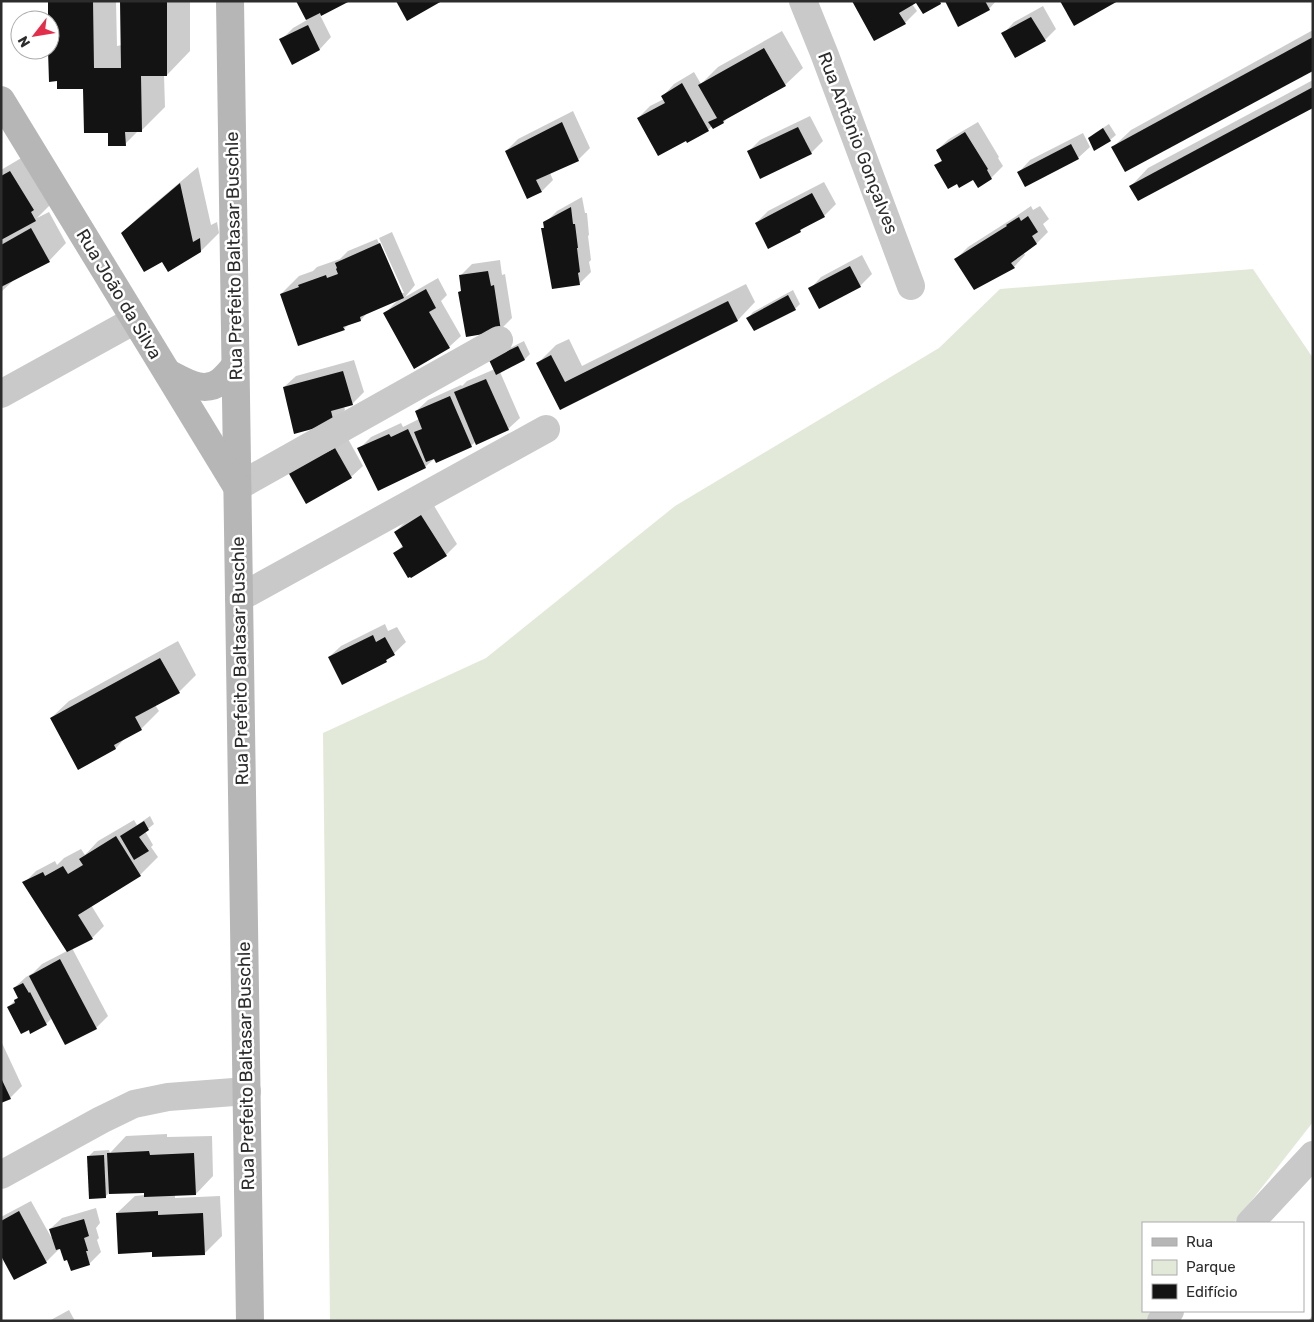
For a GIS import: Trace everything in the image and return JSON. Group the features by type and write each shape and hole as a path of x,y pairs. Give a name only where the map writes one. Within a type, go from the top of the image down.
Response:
{"main road":[{"name":"Rua Prefeito Baltasar Buschle","path":"230,1 250,1321"},
{"name":"Rua João da Silva","path":"1,100 237,487"},
{"path":"168,373 196,387 210,387 220,382 235,366"}],"street":[{"name":"Rua Antônio Gonçalves","path":"802,1 824,53 911,286"},
{"path":"1,394 135,320"},
{"path":"237,487 499,340"},
{"path":"239,598 546,429"},
{"path":"1,1175 100,1120 134,1104 168,1097 247,1091"},
{"path":"1251,1222 1313,1155"}],"green space":[{"path":"1253,269 1313,358 1313,1122 1235,1222 1142,1222 1142,1312 1176,1312 1171,1321 330,1321 323,733 486,658 675,506 939,348 1000,289"}],"building":[{"path":"48,1 93,1 94,68 121,68 120,1 167,1 167,76 141,76 142,132 125,132 126,146 108,146 108,133 84,133 83,89 57,89 57,81 49,82 48,60 60,60 60,10 48,10"},
{"path":"296,1 350,1 321,16 320,13 306,20"},
{"path":"396,1 442,1 407,21"},
{"path":"852,1 940,1 941,4 923,14 916,3 899,13 906,24 874,41"},
{"path":"945,1 985,1 990,10 958,27"},
{"path":"1060,1 1118,1 1074,26"},
{"path":"1031,17 1046,41 1015,58 1001,33"},
{"path":"308,25 320,50 292,65 279,39"},
{"path":"1313,37 1313,71 1125,172 1111,147"},
{"path":"764,48 786,86 723,121 724,123 713,129 708,122 717,118 698,85"},
{"path":"682,83 709,131 658,156 637,118 665,103 661,96"},
{"path":"1313,87 1313,108 1138,201 1129,186"},
{"path":"562,122 579,161 536,180 542,192 527,199 505,151"},
{"path":"798,127 812,154 760,179 747,151"},
{"path":"1103,128 1111,141 1094,151 1088,138"},
{"path":"965,132 988,169 992,179 978,188 973,180 959,188 957,184 948,189 934,165 942,161 936,150"},
{"path":"1071,144 1079,159 1025,187 1017,172"},
{"path":"10,171 34,210 31,212 36,221 1,240 1,176"},
{"path":"180,183 193,242 200,238 201,252 168,272 162,262 144,272 121,233"},
{"path":"812,193 825,217 768,249 755,223"},
{"path":"571,207 578,248 580,285 552,289 541,228 544,228 543,222"},
{"path":"1028,216 1038,232 1032,236 1037,244 1011,263 1015,268 974,290 954,259 1019,217 1021,221"},
{"path":"31,228 50,262 1,287 1,245"},
{"path":"380,243 404,298 360,317 361,321 343,327 345,330 298,346 280,294 326,275 327,278 338,274 335,263"},
{"path":"850,266 861,287 819,309 808,288"},
{"path":"488,271 491,286 494,285 501,331 466,337 458,292 461,291 459,275"},
{"path":"426,289 436,308 429,312 450,348 414,369 383,313"},
{"path":"788,295 796,310 754,331 746,318"},
{"path":"728,301 738,321 560,410 536,363 551,355 565,382"},
{"path":"518,346 525,360 496,375 489,360"},
{"path":"343,371 353,405 331,411 334,423 294,434 283,387"},
{"path":"486,379 509,430 476,445 454,392"},
{"path":"450,396 472,447 436,463 434,459 426,462 414,432 422,429 415,411"},
{"path":"408,429 426,468 378,491 357,448 389,434 391,437"},
{"path":"335,448 352,478 306,504 288,472"},
{"path":"421,515 447,556 408,578 393,553 403,547 394,532"},
{"path":"373,635 376,642 385,637 395,655 386,660 387,662 342,685 328,657"},
{"path":"160,658 180,693 135,717 142,730 114,745 116,749 78,770 50,718"},
{"path":"144,821 149,830 139,837 149,851 134,860 120,836"},
{"path":"116,836 141,876 78,915 93,939 67,952 22,882 43,872 45,876 63,866 68,874 83,865 79,859"},
{"path":"60,959 97,1029 65,1045 29,976"},
{"path":"23,983 30,992 47,1025 30,1034 29,1030 21,1034 7,1007 15,1003 14,1000 18,998 13,988"},
{"path":"1,1078 11,1099 1,1103"},
{"path":"149,1151 150,1155 194,1153 196,1195 144,1197 144,1193 109,1194 107,1153"},
{"path":"104,1155 106,1198 89,1199 87,1156"},
{"path":"19,1211 47,1263 14,1280 1,1256 1,1221"},
{"path":"158,1211 158,1215 203,1213 205,1255 152,1257 152,1252 118,1254 116,1213"},
{"path":"84,1219 89,1236 84,1238 90,1265 71,1271 67,1260 64,1261 60,1249 56,1250 49,1229"}]}
